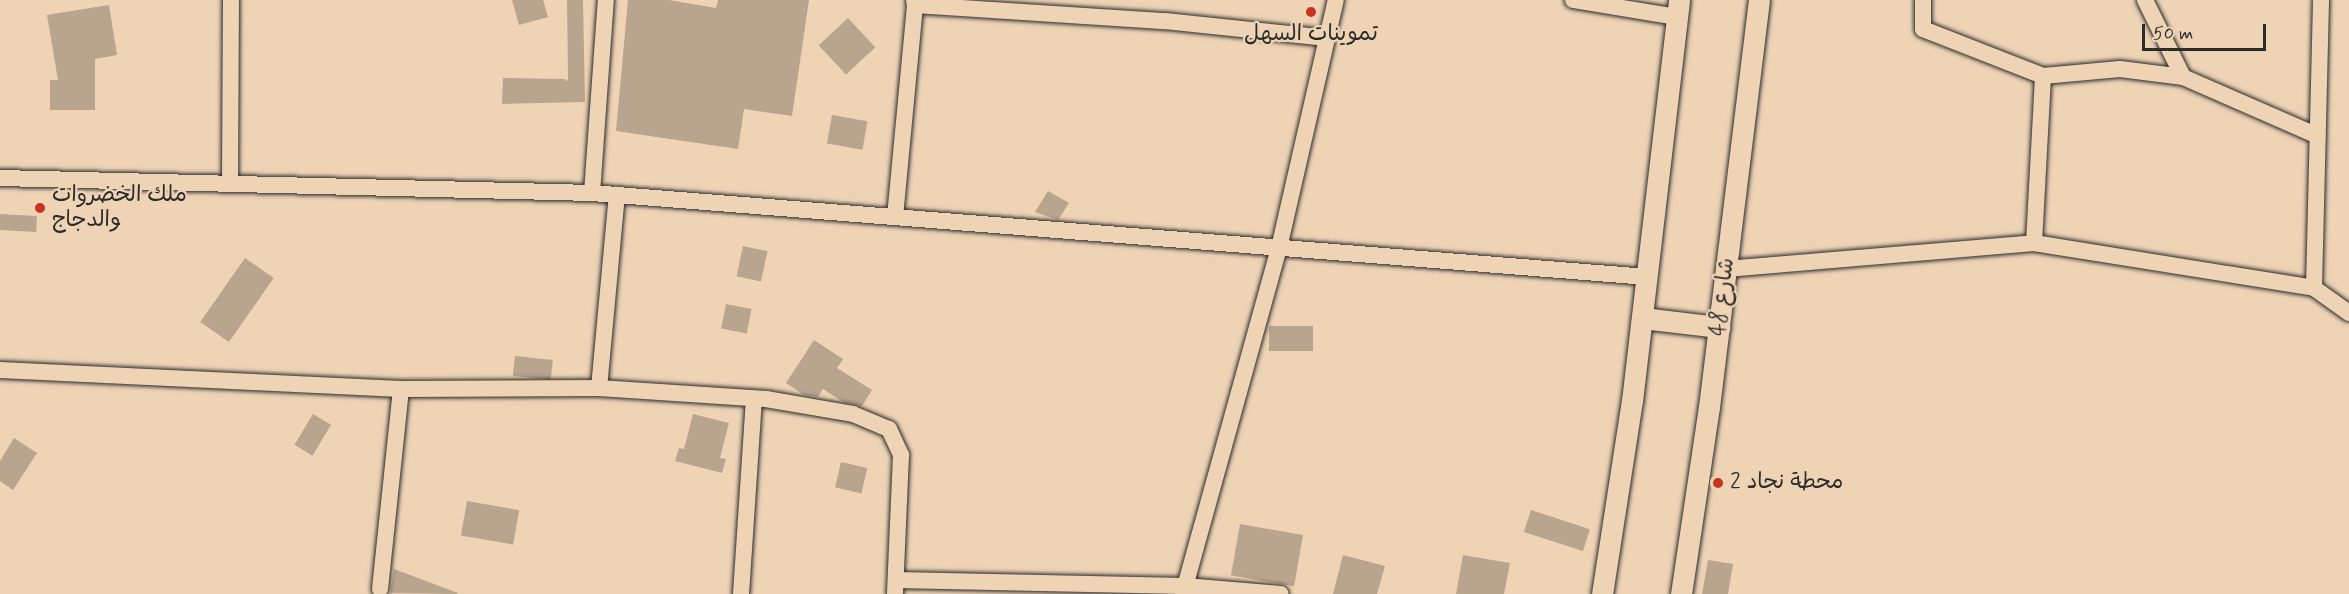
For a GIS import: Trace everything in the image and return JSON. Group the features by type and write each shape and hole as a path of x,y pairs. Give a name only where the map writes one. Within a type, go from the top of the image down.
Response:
{"main road":[{"name":"شارع 48","path":"1681,594 1719,327 1760,0"},
{"path":"1602,594 1642,318 1678,9"},
{"path":"1642,318 1719,327"}],"street":[{"path":"230,184 231,0"},
{"path":"592,193 606,0"},
{"path":"1184,590 1280,248 1336,0"},
{"path":"1573,0 1678,9"},
{"path":"1923,0 1923,29 2043,76 2120,69 2183,77 2318,136"},
{"path":"2145,0 2183,77"},
{"path":"2314,288 2321,0"},
{"path":"895,217 914,2 1165,21 1327,38"},
{"path":"2034,243 2043,76"},
{"path":"0,178 592,193 1647,277"},
{"path":"599,388 617,195"},
{"path":"1726,269 2034,243 2314,288 2349,313"},
{"path":"0,370 400,389 599,388 754,398 853,414 889,429 901,455 896,587 1184,590 1281,594"},
{"path":"380,589 400,389"},
{"path":"741,594 754,398"}],"building":[{"path":"512,0 543,0 548,17 519,25"},
{"path":"567,0 583,0 585,102 502,104 503,78 565,79 566,82 568,79"},
{"path":"628,0 669,0 716,8 718,0 809,0 792,116 744,109 738,149 616,131"},
{"path":"109,5 117,55 95,59 95,110 50,110 50,80 58,80 47,15"},
{"path":"848,18 875,47 846,75 819,45"},
{"path":"832,115 867,121 862,150 827,144"},
{"path":"1048,191 1069,203 1058,220 1035,212"},
{"path":"0,214 37,216 36,232 0,230"},
{"path":"743,246 767,251 761,282 737,276"},
{"path":"245,258 274,278 229,342 200,322"},
{"path":"726,304 752,309 747,334 721,329"},
{"path":"1269,326 1313,326 1313,351 1269,351"},
{"path":"814,340 843,359 837,368 872,390 862,406 843,402 823,389 818,397 804,395 786,383"},
{"path":"515,356 553,360 551,380 513,376"},
{"path":"313,414 331,425 312,456 294,445"},
{"path":"693,414 729,423 720,458 726,459 722,473 675,461 679,448 684,449"},
{"path":"14,438 37,453 13,490 0,481 0,461"},
{"path":"841,462 867,468 861,493 835,487"},
{"path":"467,501 519,510 513,545 461,535"},
{"path":"1531,510 1590,529 1583,551 1524,532"},
{"path":"1240,524 1303,535 1294,586 1231,575"},
{"path":"1343,555 1385,566 1377,594 1333,594"},
{"path":"1463,555 1510,563 1504,594 1456,594"},
{"path":"1708,560 1733,564 1728,594 1702,594"},
{"path":"394,569 458,593 390,593"}],"place":[{"name":"تموينات السهل","path":"1311,12"},
{"name":"ملك الخضروات والدجاج","path":"40,208"},
{"name":"محطة نجاد 2","path":"1718,483"}]}
